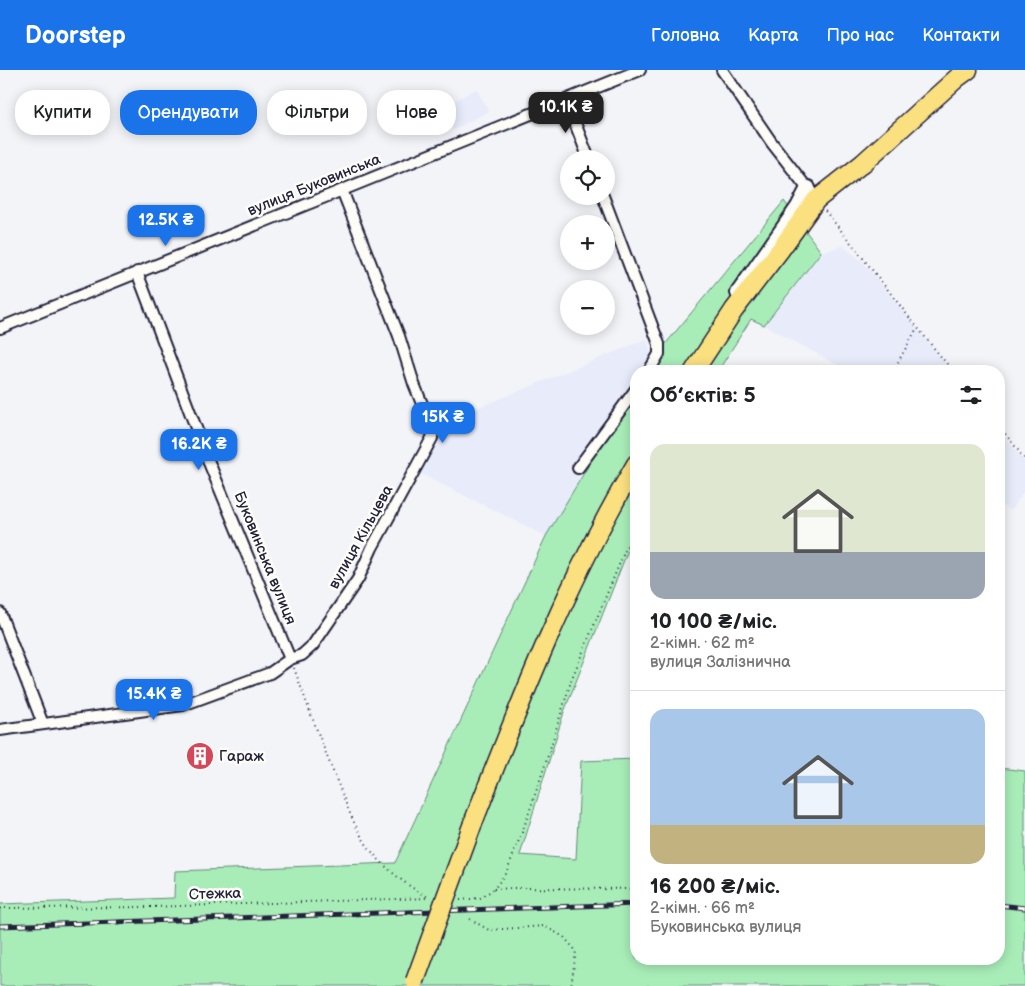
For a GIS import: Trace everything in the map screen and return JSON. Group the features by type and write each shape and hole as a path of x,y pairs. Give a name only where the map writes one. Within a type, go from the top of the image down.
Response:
{"highway":[{"path":"698,365 734,310 780,250 812,194 863,163 968,70"},
{"path":"414,984 473,823 555,620 580,566 630,474"}],"street":[{"name":"вулиця Буковинська","path":"0,328 640,70"},
{"path":"722,70 772,143 812,194"},
{"path":"566,100 585,150"},
{"name":"вулиця Кільцева","path":"0,730 183,705 270,673 290,659 302,655 313,645 358,579 372,548 432,438 433,431 414,384 399,336 342,190"},
{"path":"606,205 659,344 659,354 653,365"},
{"name":"Буковинська вулиця","path":"137,272 210,465 290,659"},
{"path":"578,468 630,397"},
{"path":"0,613 43,724"}],"path":[{"path":"812,194 948,365"},
{"path":"896,365 917,328"},
{"path":"1005,433 1025,458"},
{"path":"453,900 480,898 494,889 506,873 546,765 572,678 630,538"},
{"path":"290,659 327,757 358,830 373,853 388,868 413,889 430,898 438,899"},
{"path":"494,889 630,888"},
{"name":"Стежка","path":"0,908 150,907 430,898"},
{"path":"470,919 489,930 544,926 564,937 576,951 571,986"}],"shaded area":[{"path":"476,89 489,111 456,128 456,100"},
{"path":"843,246 863,262 947,365 838,365 764,325 821,252"},
{"path":"647,339 653,359 650,365 630,365 630,397 546,536 421,474 441,435 438,424"},
{"path":"1005,437 1025,462 1025,489 1011,510 1005,507"}],"green space":[{"path":"784,201 821,252 764,325 751,319 722,365 650,365"},
{"path":"630,397 630,545 564,712 520,855 576,859 581,761 630,759 630,965 1005,965 1005,769 1025,771 1025,986 0,986 0,904 174,898 175,871 395,863 546,536"}],"railway":[{"path":"0,926 630,904"},
{"path":"1005,906 1025,908"}],"place":[{"name":"Гараж","path":"200,756"}]}
